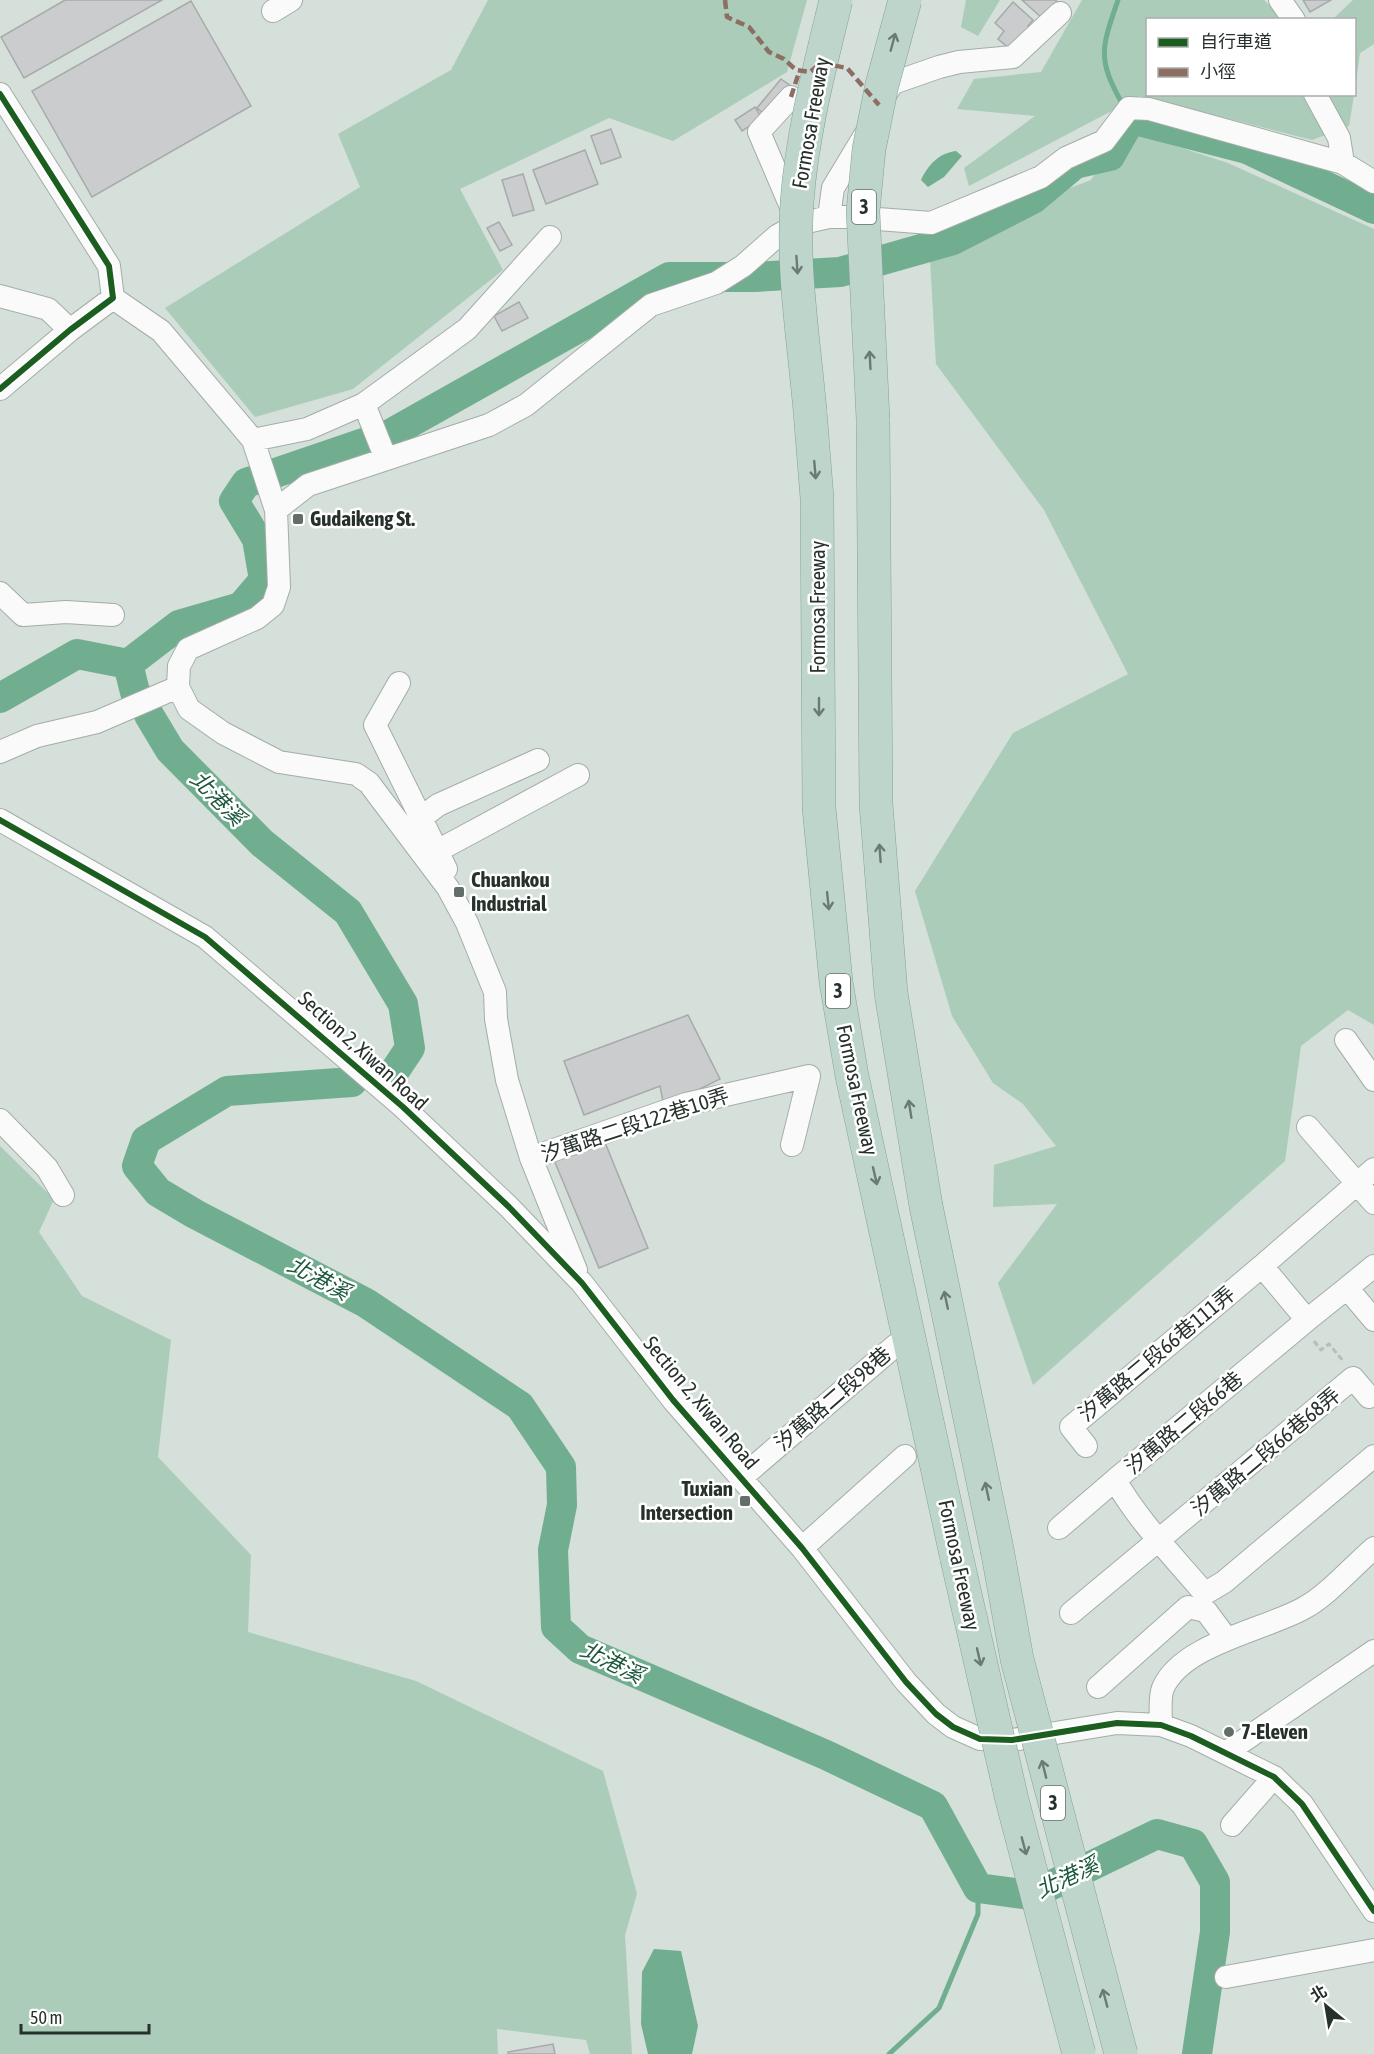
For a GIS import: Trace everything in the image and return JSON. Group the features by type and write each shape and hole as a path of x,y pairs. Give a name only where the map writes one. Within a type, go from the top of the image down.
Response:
{"highway":[{"name":"Formosa Freeway","path":"836,0 805,144 797,202 796,258 818,498 819,808 836,982 852,1076 957,1559 1012,1800 1079,2054"},
{"name":"Formosa Freeway","path":"904,0 882,85 869,149 863,211 873,419 876,804 891,993 926,1206 997,1549 1017,1659 1121,2054"}],"street":[{"path":"1280,0 1293,18"},
{"path":"829,217 833,188 857,152 883,96 893,83 959,62 1013,57 1060,13"},
{"path":"0,94 109,267 113,298 161,331 253,440 276,510 279,586 273,604 257,618 188,649 179,666 178,687 189,709 223,733 279,762 356,774 369,783 448,888 467,923 495,992 496,1019 507,1080 531,1158 582,1283"},
{"path":"1316,96 1339,138 1342,163"},
{"path":"791,98 759,132 798,224"},
{"path":"276,510 308,485 489,425 526,405 580,365 614,333 651,305 716,283 743,267 777,236 798,224 829,217 931,223 1041,177 1065,158 1104,141 1129,108 1149,109 1342,163 1374,182"},
{"path":"253,440 307,429 364,404 467,329 550,237"},
{"path":"0,296 48,309 70,330"},
{"path":"0,389 70,330 113,298"},
{"path":"364,404 386,459"},
{"path":"0,593 23,615 66,612 113,615"},
{"path":"399,683 375,725 445,866 448,888"},
{"path":"0,752 37,736 97,722 178,687"},
{"path":"421,818 438,805 538,760"},
{"path":"437,851 578,775"},
{"name":"Section 2, Xiwan Road","path":"0,820 205,937 403,1107 509,1207 582,1283 674,1400 802,1548 906,1682 936,1714 953,1728 980,1739 1012,1740 1117,1723 1161,1725 1227,1752 1274,1777 1309,1813 1374,1911"},
{"path":"1346,1040 1374,1080"},
{"name":"汐萬路二段122巷10弄","path":"531,1158 686,1104 809,1076 792,1145"},
{"path":"0,1120 47,1168 63,1195"},
{"path":"1308,1126 1366,1176 1374,1203"},
{"path":"1304,1323 1262,1266 1366,1176"},
{"name":"汐萬路二段66巷111弄","path":"1086,1446 1071,1427 1262,1266"},
{"path":"1374,1266 1347,1288 1374,1320"},
{"name":"汐萬路二段66巷","path":"1347,1288 1115,1480 1129,1504 1158,1539 1200,1588 1209,1591 1224,1582 1374,1456"},
{"name":"汐萬路二段98巷","path":"742,1477 896,1344"},
{"name":"汐萬路二段66巷68弄","path":"1071,1613 1158,1539 1170,1533 1353,1378 1369,1397"},
{"path":"802,1548 905,1456"},
{"path":"1059,1528 1115,1480"},
{"path":"1161,1725 1162,1690 1175,1670 1226,1638 1275,1622 1306,1607 1374,1548"},
{"path":"1098,1687 1188,1607 1206,1611 1226,1638"},
{"path":"1227,1752 1374,1651"},
{"path":"1232,1825 1274,1777"},
{"path":"1226,1977 1374,1950"}],"path":[{"path":"1304,1323 1321,1350 1329,1344 1349,1368 1353,1378"}],"shaded area":[{"path":"488,0 807,0 787,72 673,141 609,118 460,189 503,270 353,389 255,417 165,308 360,187 338,134 451,70"},
{"path":"966,0 1000,0 978,36 961,27"},
{"path":"1082,0 1264,0 1282,18 1146,18 1146,96 1354,96 1349,126 1312,140 1140,96 969,186 964,168 1035,116 957,109 974,79 1041,72"},
{"path":"1353,0 1374,0 1374,44 1360,53 1356,82 1356,18 1334,18"},
{"path":"1124,129 1228,163 1374,229 1374,1025 1348,1010 1301,1046 1285,1161 1033,1385 998,1283 1057,1204 993,1207 994,1165 1056,1146 1023,1104 993,1083 952,1016 915,891 1013,733 1128,674 1044,510 936,364 929,241 1091,180"},
{"path":"956,151 962,156 944,177 928,187 921,180 927,169 939,157"},
{"path":"0,1146 54,1199 39,1232 82,1296 171,1340 158,1457 251,1555 248,1632 416,1681 603,1771 637,1894 625,1935 632,2054 590,2054 586,2040 497,2029 498,2054 0,2054"},
{"path":"654,1949 681,1951 698,2026 692,2054 648,2054 641,2024 642,1972"}],"building":[{"path":"65,0 162,0 24,78 1,37"},
{"path":"1022,0 1055,0 1059,3 1042,18"},
{"path":"1303,0 1331,0 1310,12"},
{"path":"191,1 251,106 92,197 32,91"},
{"path":"1013,2 1033,20 1028,26 1034,32 1009,48 998,39 1004,31 995,23"},
{"path":"781,79 791,86 766,116 757,108"},
{"path":"755,107 762,118 742,131 735,120"},
{"path":"611,129 621,157 601,164 591,136"},
{"path":"585,150 598,184 546,204 533,170"},
{"path":"523,174 534,210 513,216 502,180"},
{"path":"499,222 512,245 500,251 487,228"},
{"path":"519,302 528,318 502,331 494,316"},
{"path":"688,1015 720,1079 664,1107 660,1086 584,1115 564,1061"},
{"path":"604,1140 648,1248 599,1268 554,1160"},
{"path":"553,2044 555,2054 508,2054 508,2052"}],"waterway":[{"path":"1118,0 1108,31 1104,54 1109,76 1123,105"},
{"path":"128,664 179,625 241,607 264,580 257,539 234,501 246,483 390,434 669,277 755,277 840,272 953,240 1033,199 1075,164 1110,156 1131,119 1247,149 1374,209"},
{"name":"北港溪","path":"0,698 77,654 128,664 135,692"},
{"name":"北港溪","path":"149,715 170,750 262,843 348,912 403,1004 410,1048 390,1078"},
{"name":"北港溪","path":"352,1082 227,1091 146,1140 137,1166 158,1192 195,1214 366,1303 520,1406 561,1467 562,1505 553,1550 556,1627 580,1649 826,1755 933,1806 978,1888 1031,1895 1157,1834 1193,1844 1215,1882 1215,1932 1197,2054"},
{"path":"889,2054 939,2008 978,1914 978,1888"}],"marked path":[{"path":"725,0 727,17 749,27 769,52 784,59 796,70 810,72 821,63 847,68 879,105"},
{"path":"791,97 799,72"}],"cycle path":[{"path":"0,94 109,266 113,298 70,330 0,389"},
{"path":"0,820 205,937 403,1107 509,1207 582,1283 673,1400 802,1548 906,1682 936,1714 953,1727 980,1739 1012,1740 1117,1723 1161,1725 1191,1736 1274,1777 1302,1804 1374,1911"}],"place":[{"name":"Gudaikeng St.","path":"298,519"},
{"name":"Chuankou Industrial","path":"459,892"},
{"name":"Tuxian Intersection","path":"745,1501"},
{"name":"7-Eleven","path":"1229,1732"}]}
